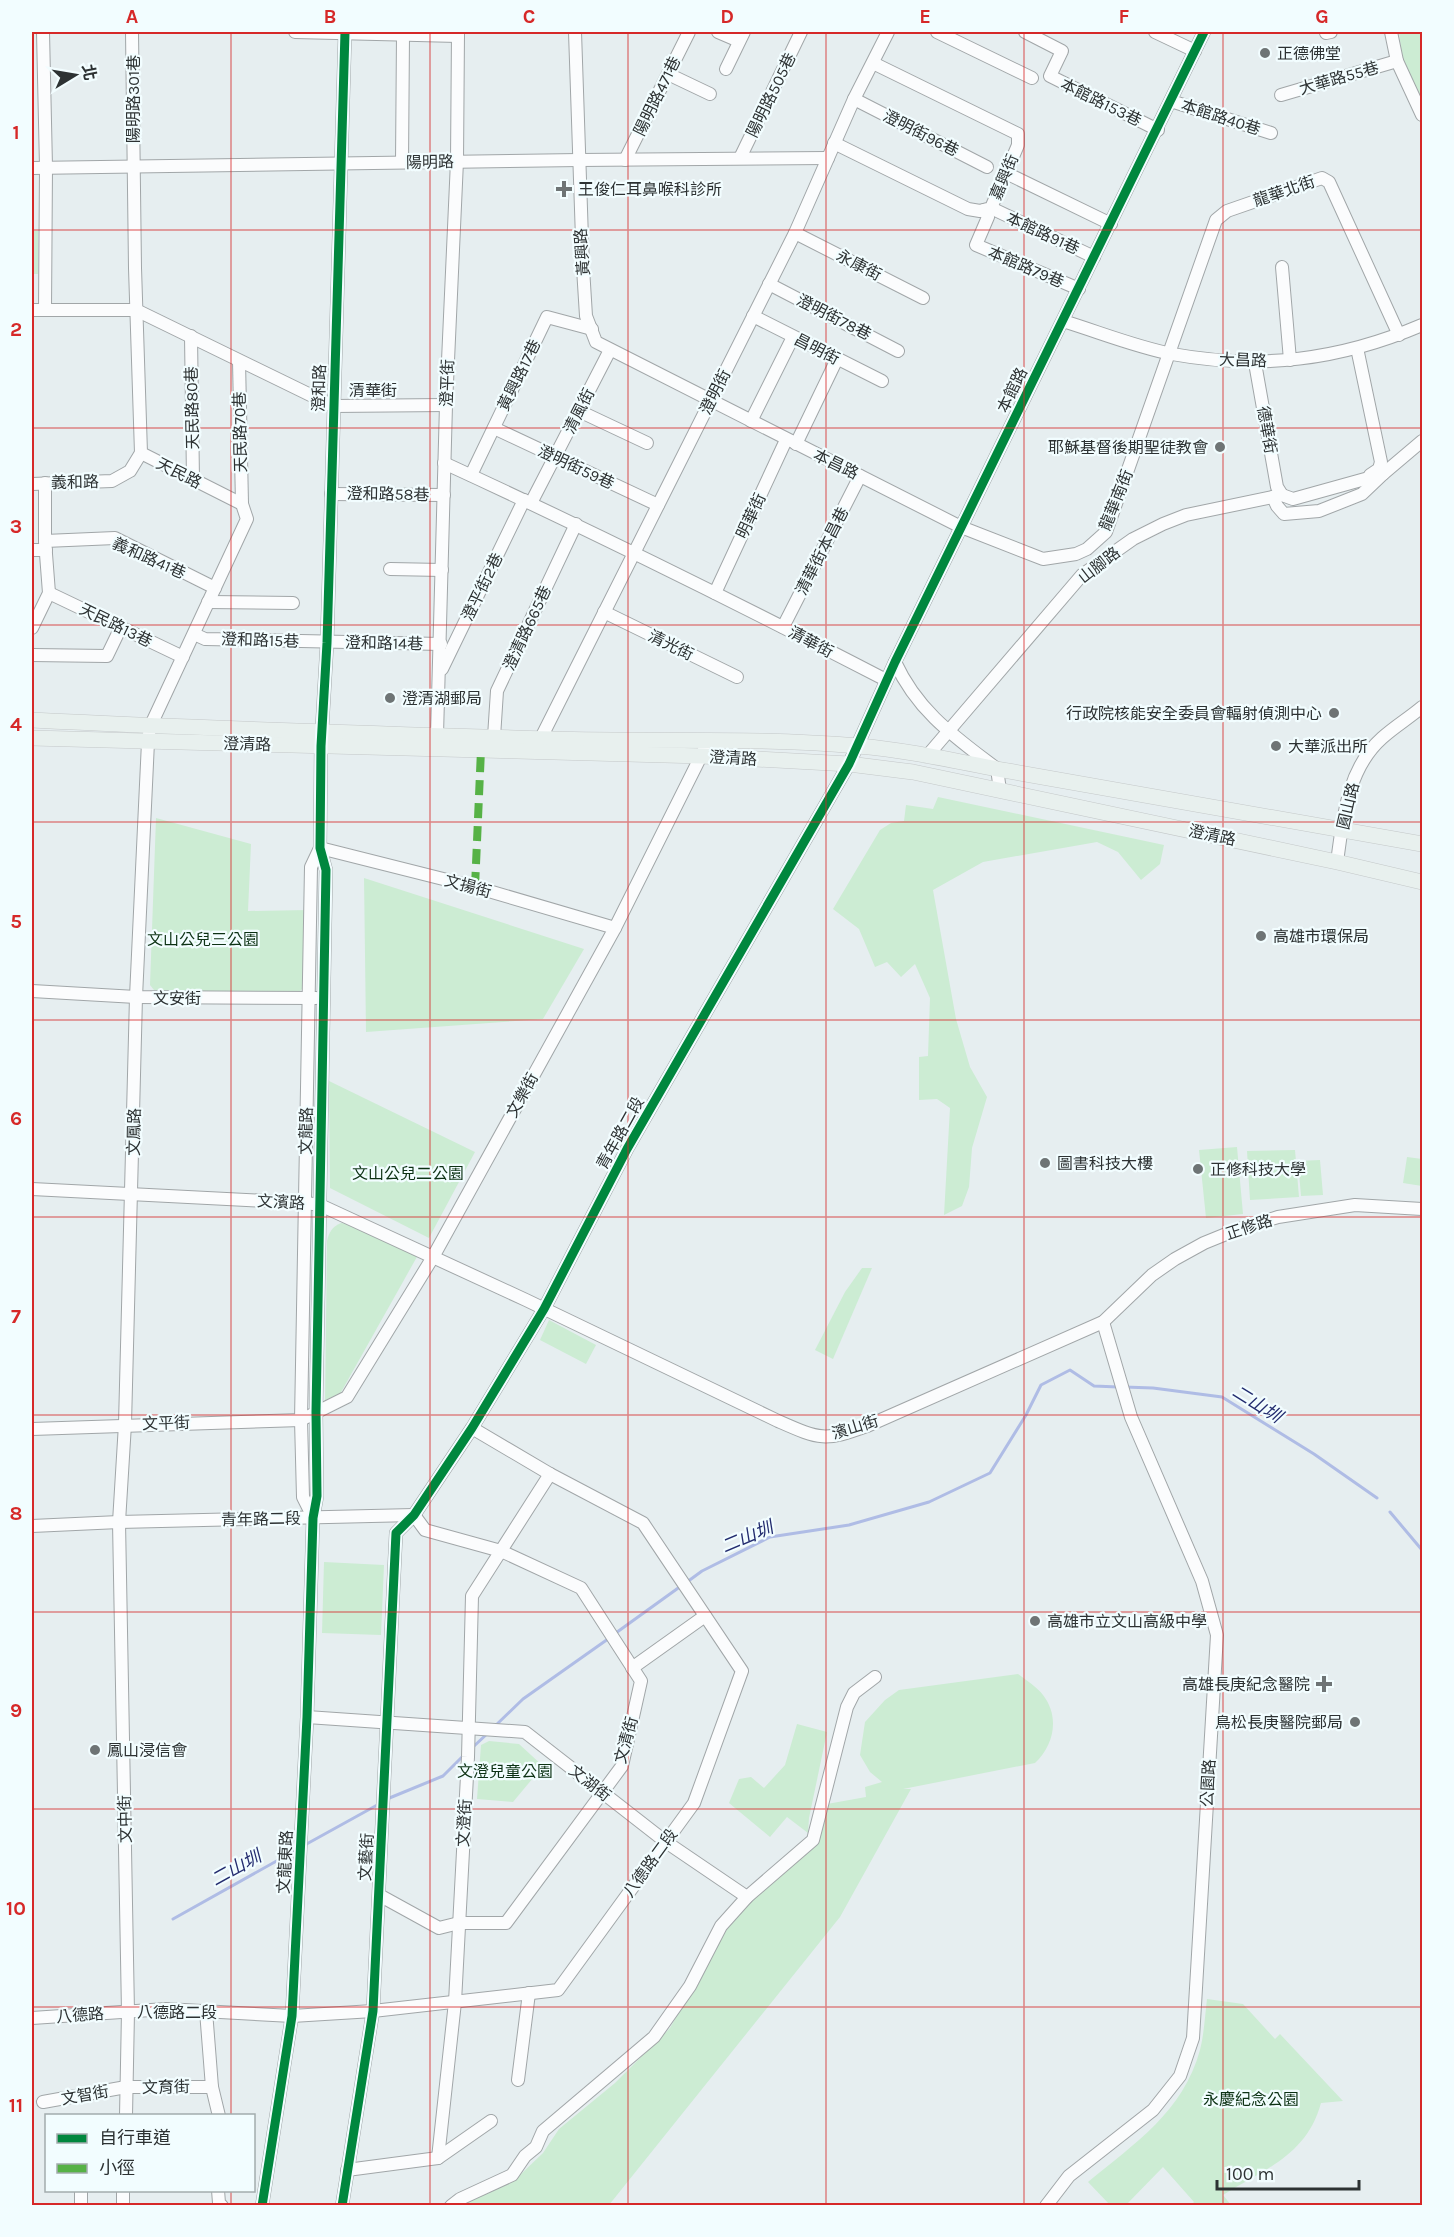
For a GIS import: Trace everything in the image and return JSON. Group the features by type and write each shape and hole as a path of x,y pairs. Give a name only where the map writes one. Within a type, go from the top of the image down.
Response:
{"main road":[{"name":"澄清路","path":"32,720 149,734"},
{"name":"澄清路","path":"32,738 149,734 538,744 707,741 857,746 928,755 997,770 1342,828 1422,844"},
{"name":"澄清路","path":"321,738 438,735 494,737 538,744 849,764 913,772 1422,882"}],"street":[{"path":"44,32 46,167 38,279 45,310"},
{"name":"陽明路301巷","path":"132,32 134,166"},
{"path":"295,32 458,34"},
{"name":"澄和路","path":"321,738 327,643 345,32"},
{"name":"黃興路","path":"575,32 580,220 586,316 597,342 711,400"},
{"name":"陽明路471巷","path":"626,160 689,32"},
{"path":"718,32 742,36 726,69"},
{"name":"陽明路505巷","path":"740,158 801,32"},
{"name":"澄明街","path":"538,744 795,233 854,99 888,32"},
{"path":"937,32 1032,78"},
{"name":"本館路153巷","path":"1025,32 1062,51 1050,76 1158,130"},
{"path":"1155,32 1195,51"},
{"name":"本館路","path":"849,764 895,662 1158,130 1204,32"},
{"path":"1391,32 1397,61 1422,115"},
{"name":"澄平街","path":"438,735 444,463 457,161 458,34"},
{"path":"402,162 403,35"},
{"name":"大華路55巷","path":"1281,94 1397,61"},
{"name":"嘉興街","path":"834,143 968,209 987,209 1006,173 1018,145 1018,134 873,63"},
{"path":"668,74 710,94"},
{"name":"澄明街96巷","path":"854,99 987,167"},
{"name":"本館路40巷","path":"1172,101 1272,134"},
{"name":"陽明路","path":"32,168 828,158"},
{"name":"天民路","path":"134,166 141,453 242,504"},
{"path":"1006,173 1111,224"},
{"name":"龍華北街","path":"1170,354 1216,220 1227,211 1322,178 1329,182 1399,335"},
{"name":"本館路91巷","path":"987,209 1094,257"},
{"name":"本館路79巷","path":"987,209 988,217 976,245 1079,289"},
{"name":"永康街","path":"795,233 923,298"},
{"path":"1282,267 1290,360"},
{"name":"澄明街78巷","path":"769,284 898,351"},
{"name":"清華街","path":"32,310 136,310 333,406 446,405"},
{"name":"昌明街","path":"753,316 882,381"},
{"name":"黃興路17巷","path":"471,475 547,317 592,329"},
{"name":"大昌路","path":"1063,321 1170,354 1255,363 1290,360 1357,348 1422,325"},
{"name":"天民路80巷","path":"190,336 193,480"},
{"path":"751,421 793,337"},
{"path":"1357,348 1381,462 1379,469 1369,476"},
{"name":"清風街","path":"528,502 555,457 610,350"},
{"name":"龍華南街","path":"961,527 1043,559 1076,554 1087,549 1106,532 1170,354"},
{"name":"明華街","path":"715,592 791,442 837,359"},
{"name":"天民路70巷","path":"239,360 242,504"},
{"name":"德華街","path":"1255,363 1278,496"},
{"name":"本昌路","path":"711,400 961,527"},
{"path":"579,411 647,443"},
{"name":"澄明街59巷","path":"494,428 658,505"},
{"path":"1278,496 1277,506 1284,514 1319,511 1362,494 1422,441"},
{"name":"義和路","path":"32,484 112,481 130,471 141,453"},
{"name":"清華街","path":"444,463 715,592 886,681"},
{"name":"山腳路","path":"928,755 1082,575 1132,539 1186,515 1278,496 1293,499 1369,476 1383,474"},
{"name":"清華街本昌巷","path":"783,627 861,476"},
{"path":"32,628 49,593 45,546 45,483"},
{"name":"澄和路58巷","path":"331,494 444,495"},
{"name":"澄平街2巷","path":"440,674 528,502"},
{"path":"149,734 247,519 242,504"},
{"name":"澄清路665巷","path":"494,737 497,691 576,524"},
{"name":"義和路41巷","path":"32,550 45,546 115,538 215,588"},
{"path":"390,569 442,570"},
{"name":"天民路13巷","path":"49,593 183,657"},
{"path":"208,602 294,603"},
{"name":"清光街","path":"604,612 737,677"},
{"path":"32,655 107,656 121,627"},
{"name":"澄和路15巷","path":"194,634 205,639 327,643"},
{"name":"澄和路14巷","path":"327,643 441,644"},
{"path":"895,662 905,683 948,732 997,770 1000,790"},
{"name":"圓山路","path":"1337,862 1342,828 1355,775 1367,754 1381,739 1422,707"},
{"name":"文鳳路","path":"119,1522 125,1424 133,1193 136,997 149,734"},
{"name":"文龍路","path":"313,1518 317,1496 316,1412 326,870 320,848 321,738"},
{"name":"文樂街","path":"301,1420 347,1397 433,1257 615,928 702,756 707,741"},
{"name":"青年路二段","path":"32,1526 414,1515 472,1428 544,1309 627,1149 849,764"},
{"name":"文龍路","path":"313,1518 303,1497 301,1420 311,867 320,848"},
{"name":"文揚街","path":"320,848 475,887 615,928"},
{"name":"文安街","path":"32,991 136,997 324,998"},
{"name":"文濱路","path":"32,1189 320,1205 544,1309"},
{"name":"正修路","path":"1103,1322 1152,1275 1175,1259 1204,1243 1236,1230 1278,1217 1355,1205 1422,1209"},
{"name":"濱山街","path":"544,1309 778,1421 813,1436 830,1437 867,1426 1103,1322"},
{"name":"公園路","path":"1046,2205 1069,2176 1154,2110 1180,2076 1193,2038 1217,1635 1202,1581 1131,1418 1103,1322"},
{"name":"文平街","path":"32,1429 125,1424 301,1420"},
{"name":"八德路二段","path":"128,2012 166,2008 292,2016 373,2011 558,1990 694,1803 742,1671 643,1523 550,1474 472,1428"},
{"name":"文澄街","path":"438,2158 455,2001 468,1752 472,1596 550,1474"},
{"name":"文清街","path":"379,1895 439,1928 459,1923 506,1923 622,1766 641,1681 581,1588 501,1551 425,1530 414,1515"},
{"name":"文藝街","path":"342,2205 373,2011 396,1533 414,1515"},
{"name":"文龍東路","path":"262,2205 292,2016 307,1717 313,1518"},
{"name":"文中街","path":"119,1522 128,2012 126,2114"},
{"path":"632,1668 705,1616"},
{"path":"452,2205 459,2199 512,2175 525,2156 536,2147 543,2131 654,2037 690,1986 721,1926 747,1897 813,1839 848,1707 854,1693 875,1677"},
{"name":"文湖街","path":"307,1717 525,1732 666,1842 747,1897"},
{"path":"518,2080 529,1993"},
{"path":"206,2011 212,2087"},
{"name":"八德路","path":"32,2018 128,2012"},
{"name":"文育街","path":"126,2087 212,2087 219,2114"},
{"name":"文智街","path":"43,2102 126,2087"},
{"path":"347,2170 438,2158 490,2121"}],"green space":[{"path":"1399,32 1422,32 1422,100 1402,57"},
{"path":"32,231 38,231 38,274 32,274"},
{"path":"938,797 1164,845 1160,864 1141,880 1118,852 1097,842 983,862 933,890 956,1019 970,1067 987,1097 972,1148 969,1187 962,1206 944,1215 950,1108 937,1099 919,1100 919,1057 928,1056 930,998 915,964 901,977 887,962 875,967 859,929 833,909 880,830 891,823 904,821 906,805 933,809"},
{"name":"文山公兒三公園","path":"156,818 251,844 248,911 308,910 307,984 298,993 154,990 150,985"},
{"path":"364,878 584,949 543,1019 366,1032"},
{"name":"文山公兒二公園","path":"329,1081 475,1152 429,1238 330,1188"},
{"path":"1237,1147 1243,1214 1206,1218 1199,1150"},
{"path":"1295,1150 1299,1197 1250,1200 1247,1151"},
{"path":"1407,1157 1422,1159 1422,1186 1403,1183"},
{"path":"1320,1160 1323,1195 1301,1196 1298,1161"},
{"path":"341,1223 351,1224 418,1255 340,1394 325,1402 327,1241 331,1230"},
{"path":"862,1268 872,1268 833,1359 815,1350 845,1292"},
{"path":"549,1320 596,1345 586,1364 540,1340"},
{"path":"324,1562 384,1565 381,1635 322,1633"},
{"path":"1018,1674 1041,1692 1052,1712 1050,1739 1041,1756 1035,1763 903,1789 911,1789 840,1917 609,2205 459,2206 521,2174 543,2153 559,2129 615,2083 670,2028 726,1928 740,1909 815,1842 827,1804 866,1797 865,1787 882,1782 870,1772 860,1755 865,1722 885,1700 899,1690"},
{"path":"797,1724 827,1732 808,1833 787,1817 770,1837 729,1803 739,1779 751,1777 764,1788 785,1765"},
{"name":"文澄兒童公園","path":"489,1741 519,1744 543,1766 513,1802 477,1799 481,1745"},
{"name":"永慶紀念公園","path":"1207,1999 1243,2004 1275,2039 1280,2034 1343,2101 1321,2103 1306,2136 1295,2148 1269,2168 1223,2195 1231,2205 1191,2205 1194,2202 1163,2167 1126,2205 1110,2205 1088,2182 1155,2125 1182,2091 1200,2050"}],"waterway":[{"name":"二山圳","path":"687,1582 702,1571 770,1537 849,1525 929,1502 990,1473 1026,1415 1041,1385 1070,1370 1094,1386 1118,1387"},
{"name":"二山圳","path":"1124,1387 1153,1388 1222,1397 1314,1454 1377,1498"},
{"name":"二山圳","path":"1390,1512 1422,1550"},
{"name":"二山圳","path":"613,1635 681,1586"},
{"name":"二山圳","path":"495,1726 523,1699 608,1639"},
{"name":"二山圳","path":"473,1747 488,1733"},
{"name":"二山圳","path":"387,1799 443,1776 464,1755"},
{"name":"二山圳","path":"303,1846 379,1804"},
{"name":"二山圳","path":"173,1919 298,1849"}],"marked path":[{"path":"475,887 481,750"}],"cycle path":[{"path":"262,2206 292,2016 307,1717 313,1518 317,1496 316,1412 326,870 320,848 321,746 327,643 345,32"},
{"path":"342,2206 373,2011 396,1533 414,1515 472,1428 544,1309 627,1149 849,764 895,662 1204,32"}],"place":[{"name":"正德佛堂","path":"1265,53"},
{"name":"王俊仁耳鼻喉科診所","path":"564,189"},
{"name":"耶穌基督後期聖徒教會","path":"1220,447"},
{"name":"澄清湖郵局","path":"390,698"},
{"name":"行政院核能安全委員會輻射偵測中心","path":"1334,713"},
{"name":"大華派出所","path":"1276,746"},
{"name":"高雄市環保局","path":"1261,936"},
{"name":"圖書科技大樓","path":"1045,1163"},
{"name":"正修科技大學","path":"1198,1169"},
{"name":"高雄市立文山高級中學","path":"1035,1621"},
{"name":"高雄長庚紀念醫院","path":"1324,1684"},
{"name":"鳥松長庚醫院郵局","path":"1355,1722"},
{"name":"鳳山浸信會","path":"95,1750"}]}
